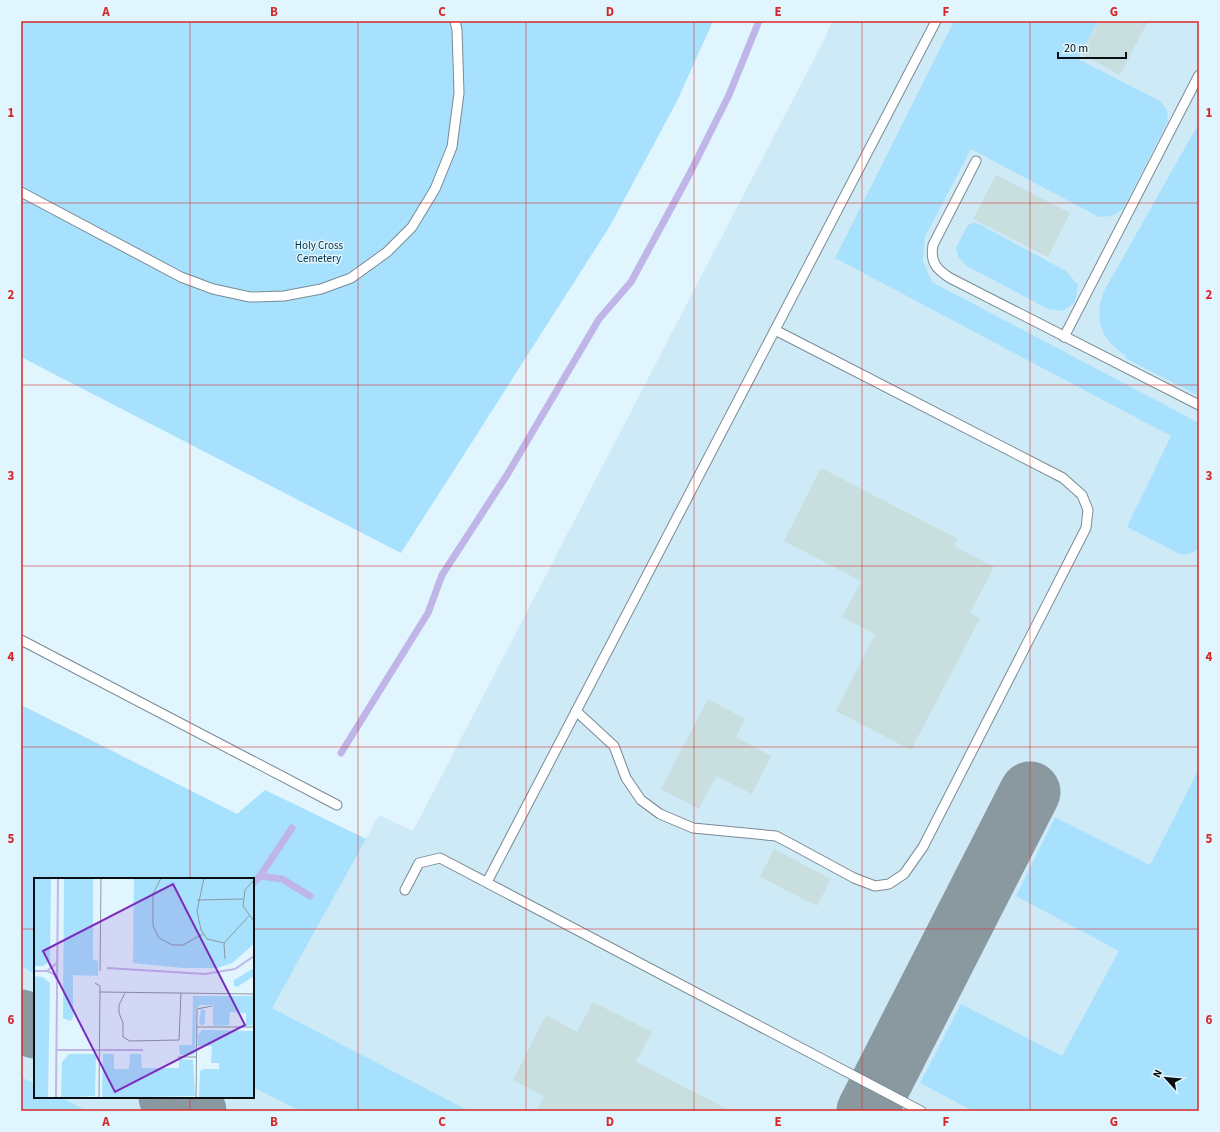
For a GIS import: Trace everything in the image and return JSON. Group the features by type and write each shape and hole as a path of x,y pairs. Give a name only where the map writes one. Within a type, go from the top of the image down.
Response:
{"lane":[{"path":"21,192 181,277 213,289 250,297 284,296 321,289 351,278 387,252 412,227 435,189 452,147 459,93 457,30 455,21"},
{"path":"487,882 936,21"},
{"path":"1064,337 1199,75"},
{"path":"976,161 933,245 932,254 934,264 940,272 1199,405"},
{"path":"576,711 614,746 626,778 641,800 660,814 693,828 776,836 854,878 875,886 888,884 904,874 923,847 1086,528 1088,510 1082,494 1063,478 775,330"},
{"path":"21,640 337,805"},
{"path":"405,890 419,862 440,858 922,1111"}],"shaded area":[{"path":"832,21 1199,21 1199,1111 21,1111 21,705 237,814 265,790 366,839 379,815 413,831 825,38"}],"green space":[{"name":"Holy Cross Cemetery","path":"21,21 713,21 677,101 610,226 401,553 21,357"},
{"path":"954,21 1098,21 1078,59 1160,101 1167,110 1168,121 1123,209 1112,216 1099,217 971,149 925,237 923,261 932,282 1199,423 1199,548 1194,552 1182,555 1127,527 1171,436 835,258"},
{"path":"1199,123 1199,391 1197,395 1125,358 1126,356 1117,350 1105,336 1099,311 1104,291"},
{"path":"972,223 977,223 1066,271 1078,285 1075,302 1063,311 1048,309 965,265 958,256 956,248 967,226"},
{"path":"21,705 237,814 265,790 366,839 272,1008 469,1111 300,1111 254,1088 254,878 34,878 34,973 21,966"},
{"path":"1199,769 1199,1111 973,1111 920,1083 961,1004 1062,1056 1119,951 1016,896 1055,817 1150,865"},
{"path":"21,1077 34,1084 34,1098 62,1098 87,1111 21,1111"}],"building":[{"path":"1099,21 1148,21 1120,75 1081,54"},
{"path":"996,175 1070,213 1048,257 973,219"},
{"path":"821,468 958,539 954,546 994,567 970,613 980,618 911,750 836,711 875,634 842,617 861,581 784,541"},
{"path":"708,699 745,719 736,737 771,756 752,794 716,776 699,809 661,789"},
{"path":"774,849 831,879 817,906 760,877"},
{"path":"593,1002 652,1032 636,1062 731,1111 537,1111 544,1096 513,1080 546,1015 577,1032"}],"waterway":[{"path":"341,753 428,613 442,575 507,475 599,319 631,282 689,175 729,95 759,21"},
{"path":"254,882 260,876 292,828"},
{"path":"260,876 282,879 310,896"}],"taxiway":[{"path":"867,1111 1030,792"},
{"path":"21,1020 34,1027"},
{"path":"171,1098 196,1111"}]}
